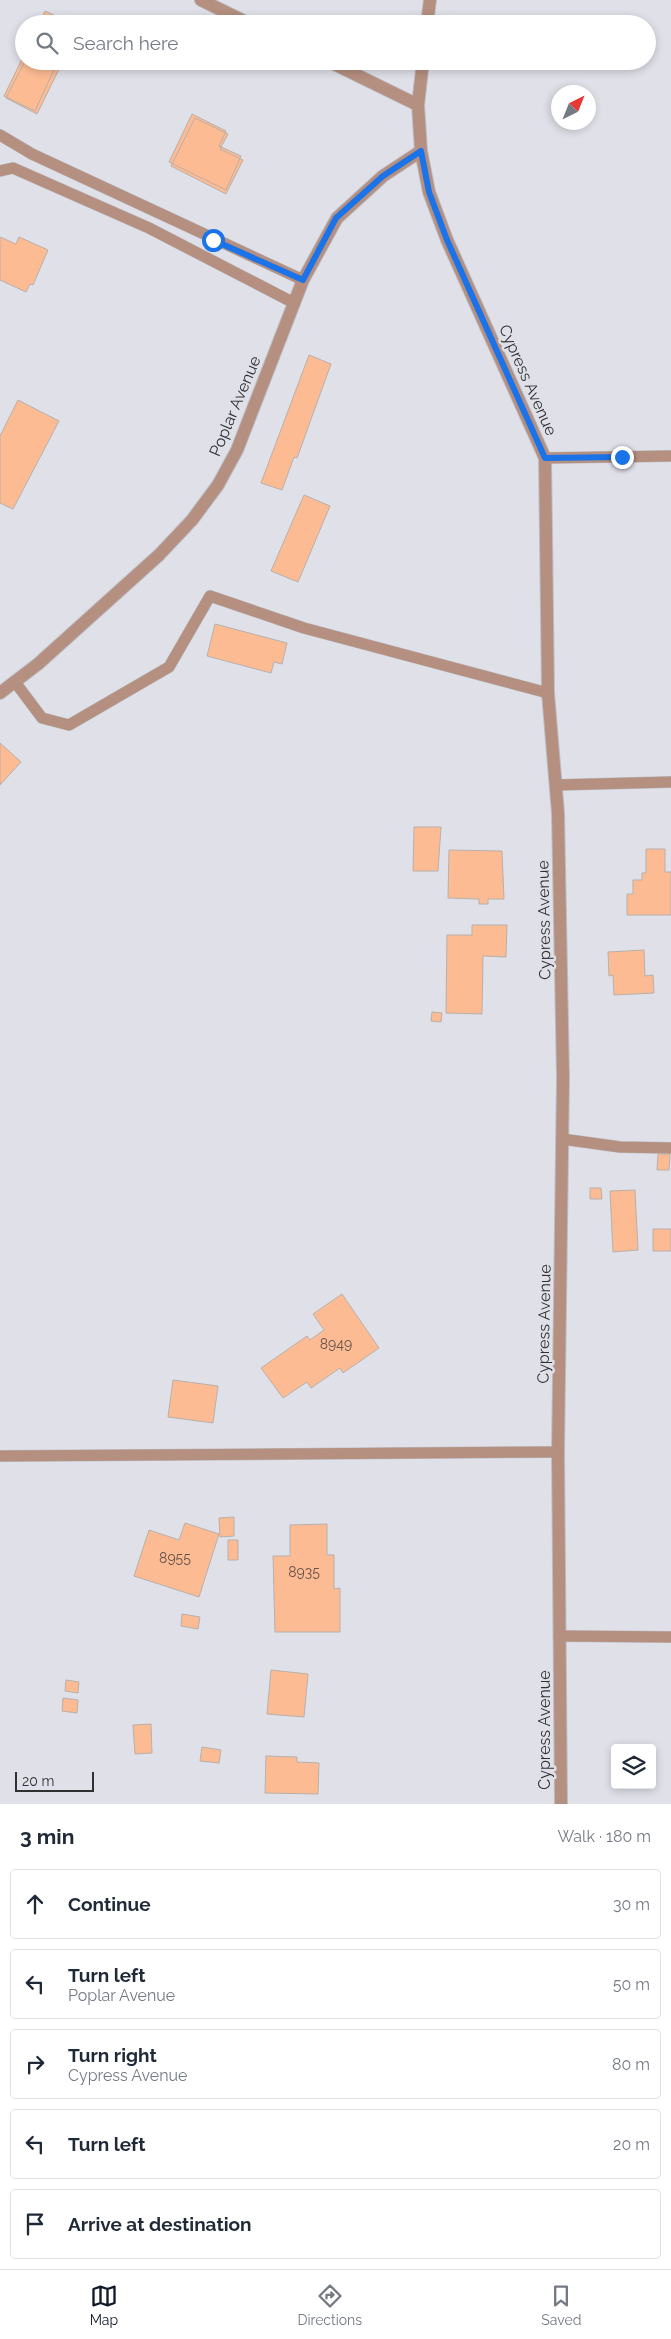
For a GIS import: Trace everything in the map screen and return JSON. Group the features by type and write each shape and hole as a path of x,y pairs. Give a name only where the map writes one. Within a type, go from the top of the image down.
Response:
{"street":[{"path":"201,0 232,15"},
{"path":"428,15 430,0"},
{"path":"347,70 418,104"},
{"name":"Cypress Avenue","path":"422,70 418,104 421,151 429,192 447,240 545,458 548,693 558,813 562,1139 558,1452 561,1804"},
{"name":"Poplar Avenue","path":"0,693 38,664 159,555 192,520 218,485 237,450 303,280 336,218 383,176 421,151"}],"lane":[{"path":"0,135 32,154 303,280"},
{"path":"0,172 13,168 149,228 294,303"},
{"path":"545,458 671,456"},
{"path":"14,682 42,718 69,726 168,667 210,596 304,628 548,693"},
{"path":"556,785 671,782"},
{"path":"562,1139 620,1147 671,1148"},
{"path":"0,1456 558,1452"},
{"path":"559,1636 671,1637"}],"building":[{"path":"45,11 54,15 43,15"},
{"path":"17,70 54,70 35,111 4,96"},
{"path":"20,70 59,70 37,114 6,98"},
{"path":"192,114 226,131 219,146 241,156 226,190 169,162"},
{"path":"195,118 228,134 220,149 243,160 226,194 171,166"},
{"path":"0,237 16,244 19,237 48,250 33,285 30,284 26,292 0,280"},
{"path":"309,355 331,364 297,458 294,457 282,490 261,483"},
{"path":"18,400 59,421 13,509 0,503 0,436"},
{"path":"304,495 330,506 298,582 271,571"},
{"path":"215,624 287,643 282,664 274,662 271,673 207,656"},
{"path":"0,743 21,762 0,785"},
{"path":"414,827 441,827 438,871 413,871"},
{"path":"646,849 665,849 665,872 671,872 671,915 627,915 627,894 633,894 633,880 642,880 642,873 646,873"},
{"path":"449,850 502,851 504,899 488,899 488,904 479,904 479,899 448,898"},
{"path":"472,925 507,925 506,957 483,956 482,1014 446,1013 447,935 472,935"},
{"path":"644,950 645,976 653,975 654,993 614,995 613,975 609,976 608,952"},
{"path":"432,1012 442,1013 441,1022 431,1021"},
{"path":"658,1154 670,1154 669,1170 657,1170"},
{"path":"590,1188 601,1188 602,1199 590,1199"},
{"path":"635,1190 638,1250 613,1252 610,1191"},
{"path":"653,1229 671,1229 671,1251 653,1251"},
{"path":"342,1294 379,1348 343,1373 340,1368 311,1388 307,1382 283,1398 261,1368 307,1336 310,1340 324,1330 313,1314"},
{"path":"173,1380 218,1386 213,1423 168,1417"},
{"path":"234,1517 234,1536 220,1537 219,1518"},
{"path":"185,1523 219,1534 199,1597 134,1576 149,1530 179,1540"},
{"path":"327,1524 327,1555 334,1555 334,1589 340,1588 340,1632 275,1632 273,1556 290,1556 290,1525"},
{"path":"228,1540 238,1540 238,1560 228,1560"},
{"path":"182,1614 200,1617 198,1629 181,1626"},
{"path":"271,1670 308,1674 304,1717 267,1714"},
{"path":"66,1680 79,1682 78,1693 65,1691"},
{"path":"63,1698 78,1700 77,1713 62,1711"},
{"path":"151,1724 152,1753 135,1754 133,1725"},
{"path":"202,1747 221,1750 219,1763 200,1761"},
{"path":"266,1756 297,1757 297,1762 319,1763 318,1794 265,1793"}],"route":[{"path":"213,240 303,280 336,218 383,176 421,151 429,192 447,240 545,458 622,457"}]}
